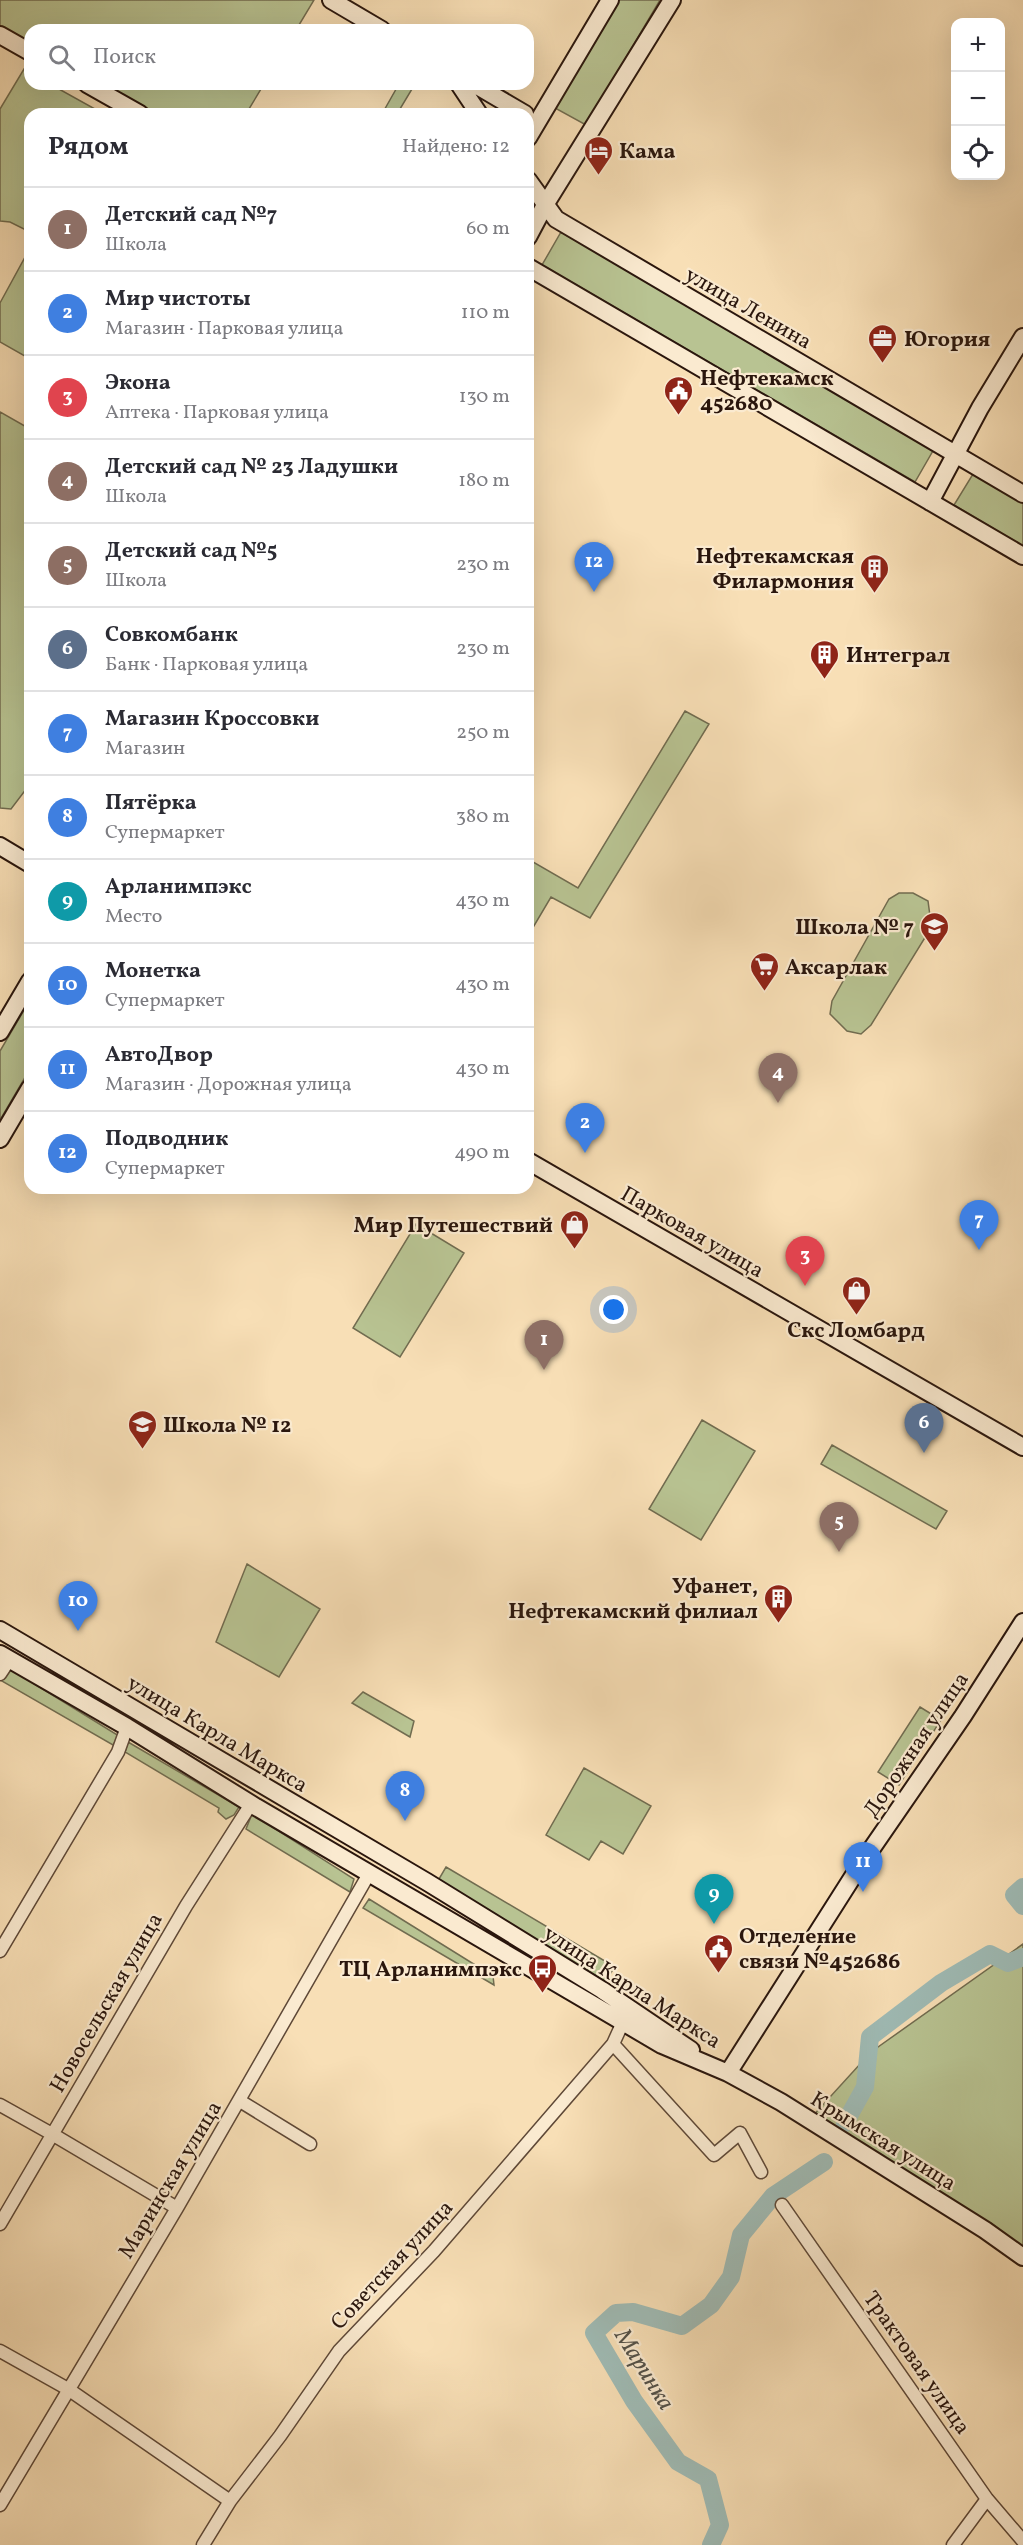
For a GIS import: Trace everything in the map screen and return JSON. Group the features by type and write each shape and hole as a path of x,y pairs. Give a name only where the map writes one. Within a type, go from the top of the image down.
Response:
{"main road":[{"path":"331,0 372,24"},
{"path":"534,111 610,0"},
{"path":"534,225 544,205 672,0"},
{"path":"0,35 24,49"},
{"path":"98,90 129,108"},
{"path":"463,90 475,108"},
{"path":"484,90 515,108"},
{"name":"улица Ленина","path":"534,191 556,219 1023,494"},
{"path":"534,271 1023,556"},
{"path":"930,502 954,454 1023,337"},
{"path":"0,846 24,860"},
{"path":"0,1032 24,991"},
{"path":"0,1139 24,1098"},
{"name":"Парковая улица","path":"534,1164 1023,1447"},
{"name":"Дорожная улица","path":"722,2070 963,1716 1023,1622"},
{"name":"улица Карла Маркса","path":"0,1630 328,1824 602,1990 722,2070"},
{"name":"улица Карла Маркса","path":"5,1656 622,2022 662,2045 722,2070"},
{"path":"316,1842 328,1824"},
{"name":"Крымская улица","path":"722,2070 832,2133 1023,2257"}],"street":[{"path":"0,1674 5,1656"},
{"path":"0,1951 118,1752 127,1727"},
{"name":"Новосельская улица","path":"0,2224 186,1906 251,1804"},
{"name":"Маринская улица","path":"0,2505 240,2101 370,1872"},
{"name":"Советская улица","path":"203,2545 230,2500 280,2436 339,2352 434,2251 613,2044 622,2022"},
{"path":"613,2044 714,2155 740,2133 761,2172"},
{"path":"240,2101 310,2144"},
{"path":"0,2105 177,2208"},
{"name":"Трактовая улица","path":"782,2205 987,2499 1023,2541"},
{"path":"0,2351 68,2389 230,2500"},
{"path":"953,2545 987,2499"}],"green space":[{"path":"0,0 314,0 300,24 24,24 24,42 0,28"},
{"path":"619,0 660,0 586,125 555,108"},
{"path":"24,69 24,90 61,90 93,108 24,108 24,229 10,222 0,221 0,109"},
{"path":"109,90 260,90 250,108 140,108"},
{"path":"396,90 411,90 401,108 385,108"},
{"path":"561,232 934,449 915,482 542,265"},
{"path":"24,259 24,356 0,342 0,303"},
{"path":"0,412 24,426 24,792 11,809 0,808"},
{"path":"973,474 1023,503 1023,546 954,505"},
{"path":"685,711 709,724 590,918 551,897 534,926 534,862 578,888"},
{"path":"899,893 913,893 928,901 930,916 926,936 871,1025 861,1034 847,1031 830,1014 832,1001 889,899"},
{"path":"24,1010 24,1079 0,1120 0,1051"},
{"path":"416,1224 464,1253 400,1357 353,1328"},
{"path":"702,1420 755,1451 701,1540 649,1509"},
{"path":"832,1445 947,1511 936,1529 821,1464"},
{"path":"247,1564 320,1609 279,1677 216,1642"},
{"path":"7,1667 119,1736 113,1745 0,1680"},
{"path":"363,1692 414,1721 410,1737 352,1703"},
{"path":"920,1707 941,1720 899,1785 878,1772"},
{"path":"128,1742 239,1807 234,1815 226,1819 218,1812 219,1808 125,1752"},
{"path":"584,1768 651,1806 623,1854 601,1841 589,1860 546,1835"},
{"path":"252,1814 354,1879 350,1892 246,1829"},
{"path":"446,1867 615,1967 603,1984 436,1884"},
{"path":"369,1899 493,1976 494,1985 363,1908"},
{"path":"1023,1944 1023,2255 809,2120 871,2052"}],"waterway":[{"name":"Маринка","path":"1023,1887 1014,1895 1023,1906"},
{"name":"Маринка","path":"845,2123 865,2087 870,2037 941,1983 990,1954 1008,1963 1023,1957"},
{"name":"Маринка","path":"711,2545 720,2525 708,2479 678,2462 634,2401 594,2333 616,2313 633,2312 682,2326 711,2305 731,2277 741,2235 773,2196 824,2162"}],"place":[{"name":"Кама","path":"598,176"},
{"name":"Югория","path":"883,364"},
{"name":"Нефтекамск 452680","path":"679,416"},
{"name":"Подводник","path":"594,592"},
{"name":"Нефтекамская Филармония","path":"875,594"},
{"name":"Интеграл","path":"825,680"},
{"name":"Школа № 7","path":"935,952"},
{"name":"Аксарлак","path":"764,992"},
{"name":"Детский сад № 23 Ладушки","path":"778,1103"},
{"name":"Мир чистоты","path":"585,1153"},
{"name":"Мир Путешествий","path":"574,1250"},
{"name":"Магазин Кроссовки","path":"979,1250"},
{"name":"Экона","path":"805,1286"},
{"name":"Скс Ломбард","path":"856,1316"},
{"name":"Детский сад №7","path":"544,1370"},
{"name":"Школа № 12","path":"142,1450"},
{"name":"Совкомбанк","path":"924,1453"},
{"name":"Детский сад №5","path":"839,1552"},
{"name":"Уфанет, Нефтекамский филиал","path":"779,1624"},
{"name":"Монетка","path":"78,1631"},
{"name":"Пятёрка","path":"405,1821"},
{"name":"АвтоДвор","path":"863,1892"},
{"name":"Арланимпэкс","path":"714,1924"},
{"name":"Отделение связи №452686","path":"718,1974"},
{"name":"ТЦ Арланимпэкс","path":"543,1994"}]}
